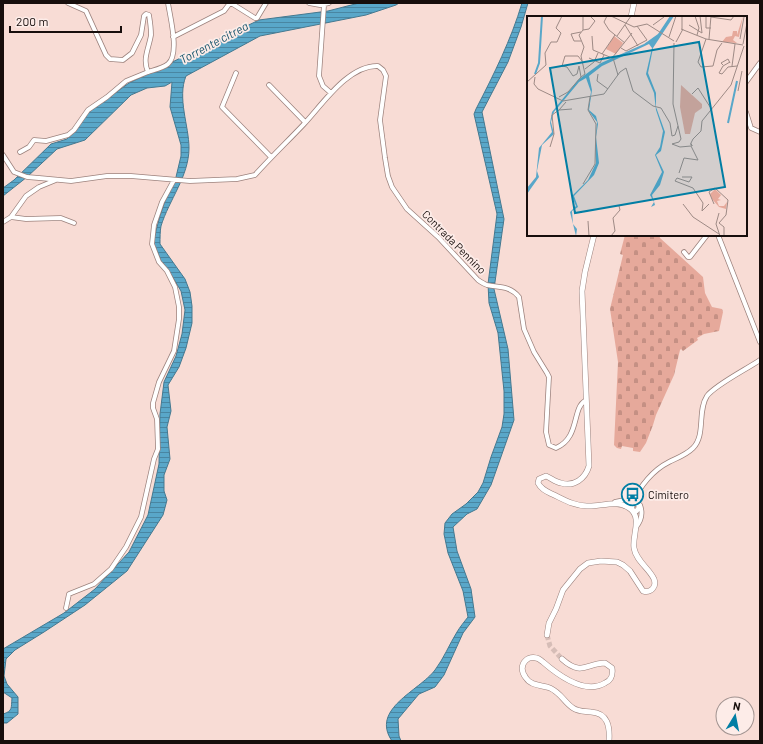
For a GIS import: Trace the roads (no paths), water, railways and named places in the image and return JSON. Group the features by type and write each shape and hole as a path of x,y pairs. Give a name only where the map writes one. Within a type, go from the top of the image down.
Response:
{"main road":[{"path":"631,16 634,3"},
{"path":"547,635 549,623 563,590 577,572 588,564 597,561 620,563 628,568 643,591 648,592 653,589 655,583 654,579 640,562 635,552 634,542 636,527 635,517 632,510 622,505 611,504 587,506 576,504 544,490 538,483 539,478 546,476 560,483 574,483 583,477 589,466 582,291 594,236"},
{"path":"562,659 573,666 581,668 605,663 612,668 612,677 602,685 594,687 585,686 562,677 541,660 533,657 524,663 522,670 523,674 531,682 556,691 575,710 592,712 600,715 609,726 609,741"}],"street":[{"path":"68,3 86,11 106,54 110,59 123,60 132,54 141,35 144,16 146,14 149,15 151,35 145,65 148,72"},
{"path":"20,152 29,147 34,140 46,141 68,135 74,130 88,110 126,81 167,64 172,60 174,51 168,3"},
{"path":"173,37 224,11 230,3 255,18 257,18 266,3"},
{"path":"309,3 327,4 324,11 320,76 323,86 331,93"},
{"path":"747,81 760,63"},
{"name":"Contrada Pennino","path":"3,155 16,173 27,177 58,180 71,181 107,176 131,176 182,181 248,178 255,175 331,93 351,75 366,68 378,66 383,70 386,76 380,120 388,176 392,187 407,209 438,237 478,280 487,285 501,286 510,290 519,297 524,329 534,352 547,373 549,382 546,432 549,446 556,448 565,443 575,424 580,405 585,401"},
{"path":"236,73 222,107 271,157"},
{"path":"269,85 305,122"},
{"path":"747,115 751,128 760,132"},
{"name":"Contrada Pennino","path":"3,222 11,217 26,196 39,187 58,180"},
{"path":"66,608 69,594 94,584 111,569 126,548 141,517 154,459 158,449 157,419 153,404 159,382 174,351 179,319 179,307 175,287 167,271 159,262 152,244 154,225 174,180"},
{"path":"11,217 26,219 61,218 74,222"},
{"path":"684,252 688,257 690,257 706,236"},
{"path":"718,236 760,342"},
{"path":"640,506 638,510 632,510 632,501 646,481 657,469 688,452 696,444 700,433 704,402 708,395 715,388 760,360"},
{"path":"636,495 640,506 640,522 636,527"},
{"path":"611,504 632,501 640,506"}],"water":[{"name":"Torrente citrea","path":"359,3 399,3 366,15 260,36 186,76 183,103 189,139 188,158 182,178 164,216 160,232 160,244 185,279 190,292 192,323 186,348 179,367 168,385 171,411 167,427 170,459 164,475 164,491 167,500 163,515 127,571 85,605 15,650 6,659 4,676 7,684 18,697 18,714 7,723 3,723 3,714 10,710 12,698 3,692 3,649 64,613 95,589 129,552 148,515 159,464 160,414 164,382 176,356 182,334 185,310 181,291 161,261 153,242 165,201 176,177 181,156 181,145 170,107 172,82 165,86 147,88 131,95 85,140 57,149 27,177 3,196 3,188 14,180 51,144 67,139 89,112 129,83 259,20 328,11"},
{"path":"522,3 528,3 521,27 508,62 482,112 504,219 494,289 508,349 514,420 491,485 477,509 467,514 453,527 457,551 471,589 475,617 463,633 444,675 435,687 419,694 398,719 399,736 401,741 392,741 387,730 387,719 392,710 399,701 428,678 435,670 457,632 468,617 463,591 448,553 444,534 445,523 452,514 466,504 478,492 483,483 502,427 504,414 504,391 498,333 489,303 488,284 497,214 474,114 496,70 518,17"}],"tunnel":[{"path":"547,635 550,646 562,659"}],"place":[{"name":"Cimitero","path":"633,495"}]}
